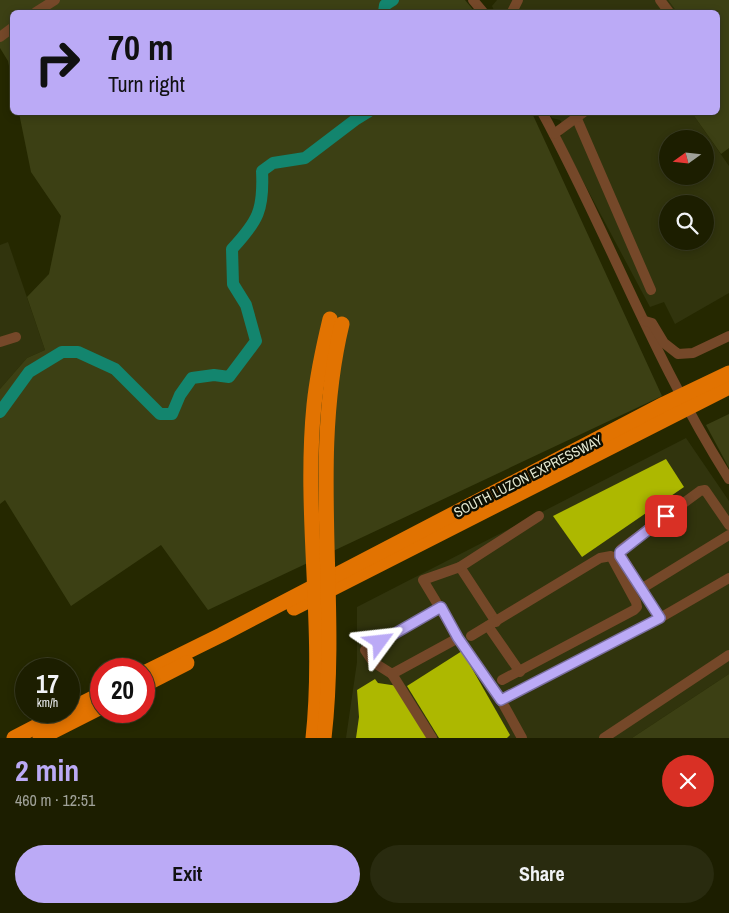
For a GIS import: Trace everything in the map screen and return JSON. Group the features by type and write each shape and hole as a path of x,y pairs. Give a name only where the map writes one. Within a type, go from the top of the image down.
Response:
{"highway":[{"path":"324,738 320,554 329,396 336,322"},
{"name":"SOUTH LUZON EXPRESSWAY","path":"155,668 230,631 664,404 729,374"},
{"name":"SOUTH LUZON EXPRESSWAY","path":"155,679 729,387"},
{"path":"313,738 323,631"},
{"path":"40,738 90,713"},
{"path":"14,738 44,723"}],"street":[{"path":"39,10 54,0"},
{"path":"473,0 481,10"},
{"path":"544,115 667,370 700,434 729,479"},
{"path":"554,134 580,116 652,290"},
{"path":"644,321 652,323 664,342 678,354 693,353 729,336"},
{"path":"0,342 16,337"},
{"path":"660,618 620,556 621,549 700,491 705,490 729,525"},
{"path":"522,738 501,700 458,638 423,580 460,567 539,516"},
{"path":"641,589 729,535"},
{"path":"471,636 606,556 611,556 636,602 634,610 502,680"},
{"path":"460,567 520,672"},
{"path":"501,700 660,618 729,578"},
{"path":"432,738 392,674 373,662 365,650 441,607"},
{"path":"392,674 458,638"},
{"path":"604,738 729,655"}],"shaded area":[{"path":"0,0 465,0 473,10 10,10 10,72 8,61 0,48"},
{"path":"497,0 668,0 676,10 494,10 492,6"},
{"path":"668,0 729,0 729,148 721,154 714,144 714,130 704,130 693,115 720,115 720,10 676,10"},
{"path":"19,115 533,115 662,396 208,610 161,545 71,606 5,500 0,504 0,389 27,358 45,350 27,297 49,274 61,216 31,172"},
{"path":"550,115 693,115 704,130 659,130 659,185 714,185 714,145 729,166 729,293 675,324 664,302 650,307 560,138 566,128 560,120 552,118"},
{"path":"8,242 45,350 27,358 0,389 0,245"},
{"path":"729,414 729,468 706,425"},
{"path":"686,438 729,501 729,674 632,738 346,738 357,662 357,607"},
{"path":"729,674 729,738 632,738"}],"building":[{"path":"666,459 684,487 582,557 553,516"},
{"path":"462,651 510,735 507,738 439,738 407,686"},
{"path":"375,679 378,683 398,686 430,738 356,738 359,717 357,690"}],"waterway":[{"path":"384,10 385,5 393,0"},
{"path":"0,412 29,372 62,352 78,352 115,369 160,414 172,414 180,395 192,378 214,375 229,377 256,341 246,305 233,284 232,249 248,230 258,214 262,196 262,171 273,163 305,158 363,115"}],"route":[{"path":"380,642 441,607 458,638 501,700 660,618 620,556 620,552 621,549 666,516"}]}
